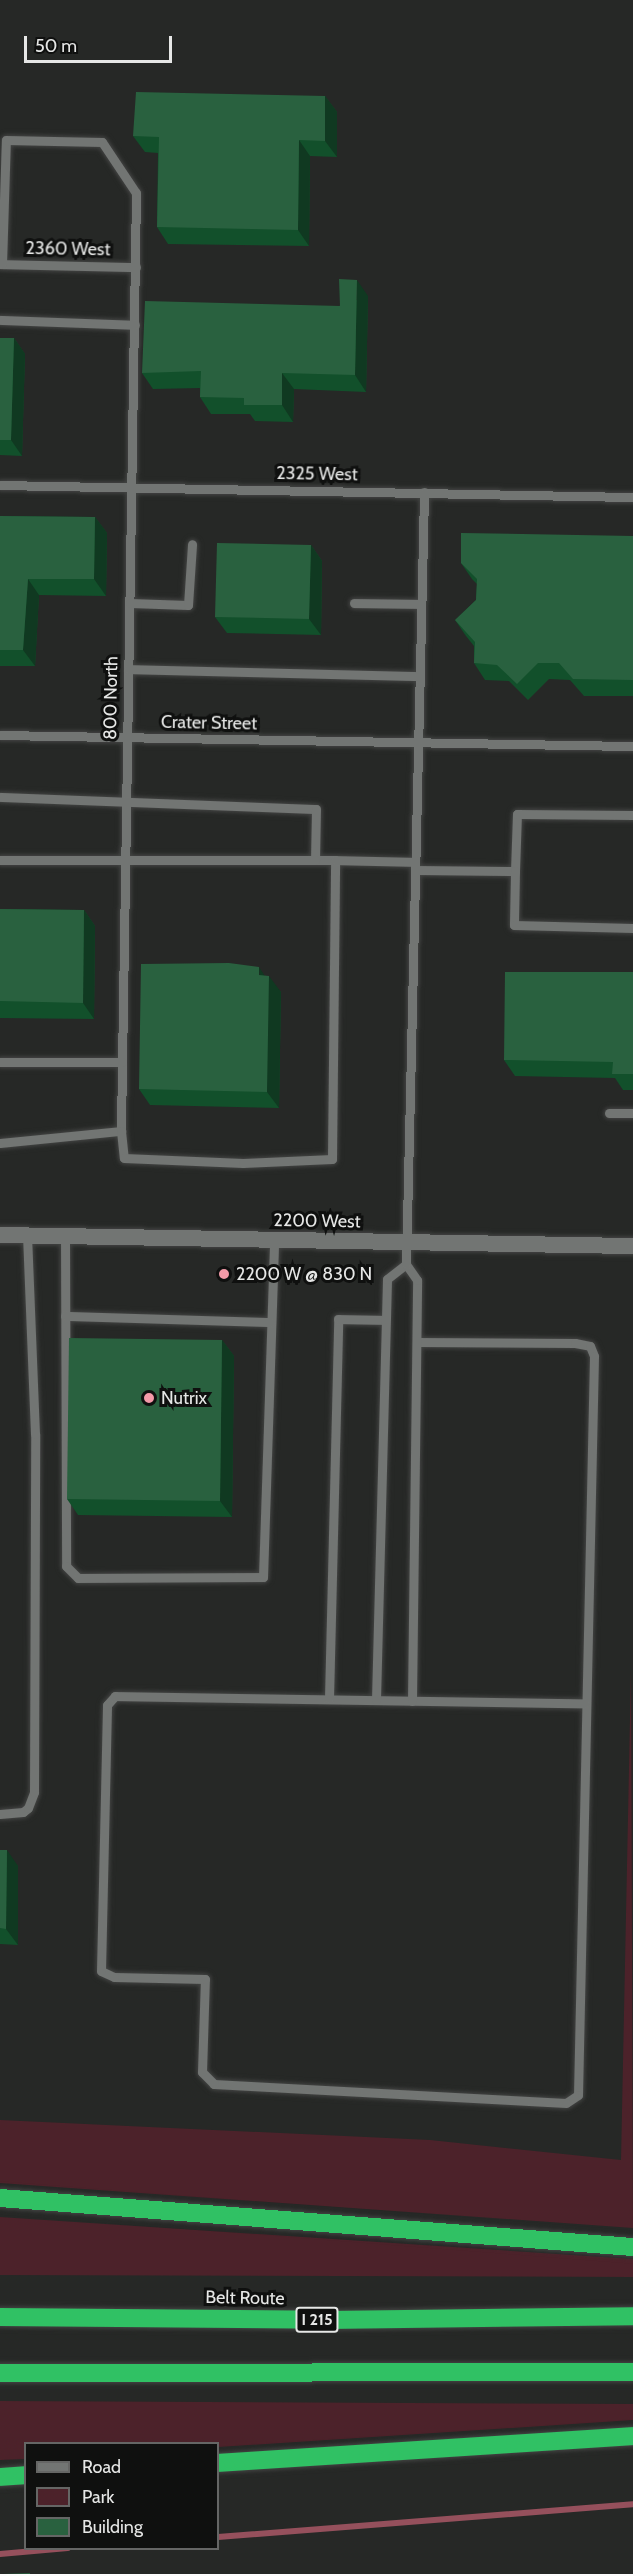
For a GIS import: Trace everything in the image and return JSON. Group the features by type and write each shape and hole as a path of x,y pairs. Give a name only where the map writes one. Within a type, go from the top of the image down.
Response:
{"highway":[{"path":"0,2198 633,2247"},
{"name":"Belt Route","path":"0,2316 326,2320 633,2316"},
{"path":"0,2373 633,2372"},
{"path":"219,2463 633,2436"},
{"path":"0,2477 24,2475"}],"street":[{"name":"2200 West","path":"0,1235 633,1246"}],"lane":[{"name":"800 North","path":"1,264 6,140 102,142 136,193 121,1131 124,1158 243,1163 332,1159 335,860"},
{"name":"2360 West","path":"1,264 136,267"},
{"path":"0,320 135,325"},
{"name":"2325 West","path":"0,485 633,497"},
{"path":"412,1701 417,1280 406,1264 424,492"},
{"path":"130,603 189,605 192,544"},
{"path":"354,603 421,604"},
{"path":"128,669 419,676"},
{"name":"Crater Street","path":"0,735 633,746"},
{"path":"0,797 126,804 316,809 315,860"},
{"path":"633,815 517,814 514,925 633,928"},
{"path":"0,860 125,862 335,860 515,871"},
{"path":"0,1062 122,1062"},
{"path":"609,1113 633,1113"},
{"path":"0,1143 121,1131"},
{"path":"0,1814 23,1812 28,1808 34,1792 35,1434 27,1235"},
{"path":"65,1235 66,1566 78,1578 263,1577 274,1239"},
{"path":"376,1700 387,1279 406,1264"},
{"path":"65,1316 271,1322"},
{"path":"328,1699 338,1319 385,1320"},
{"path":"417,1342 590,1346 594,1356 578,2095 566,2103 214,2084 202,2072 205,1979 114,1977 101,1971 107,1705 120,1695 585,1703"}],"green space":[{"path":"631,1669 633,2228 0,2183 0,2120 430,2140 621,2160"},
{"path":"0,2217 633,2259 633,2277 0,2275"},
{"path":"0,2401 633,2404 633,2420 219,2447 219,2442 24,2442 24,2459 0,2460"}],"building":[{"path":"136,92 325,96 325,141 299,140 298,230 157,227 159,137 133,136"},
{"path":"339,279 357,280 355,375 282,373 282,405 244,405 244,398 200,397 201,371 142,373 145,301 340,306"},
{"path":"0,338 14,338 11,440 0,440"},
{"path":"0,516 95,517 94,579 28,579 23,650 0,650"},
{"path":"461,533 633,536 633,680 573,679 559,663 538,663 517,684 497,665 474,663 475,642 455,620 476,600 477,579 461,563"},
{"path":"217,543 311,545 309,619 215,617"},
{"path":"0,909 84,910 83,1003 0,1001"},
{"path":"229,963 259,967 259,975 269,976 267,1092 139,1089 141,964"},
{"path":"505,972 633,972 633,1074 612,1074 613,1062 504,1060"},
{"path":"69,1338 222,1340 220,1501 67,1499"},
{"path":"0,1850 7,1850 6,1929 0,1928"}],"waterway":[{"path":"219,2537 633,2504"},
{"path":"0,2554 45,2550"}],"place":[{"name":"2200 W @ 830 N","path":"224,1274"},
{"name":"Nutrix","path":"149,1398"}]}
